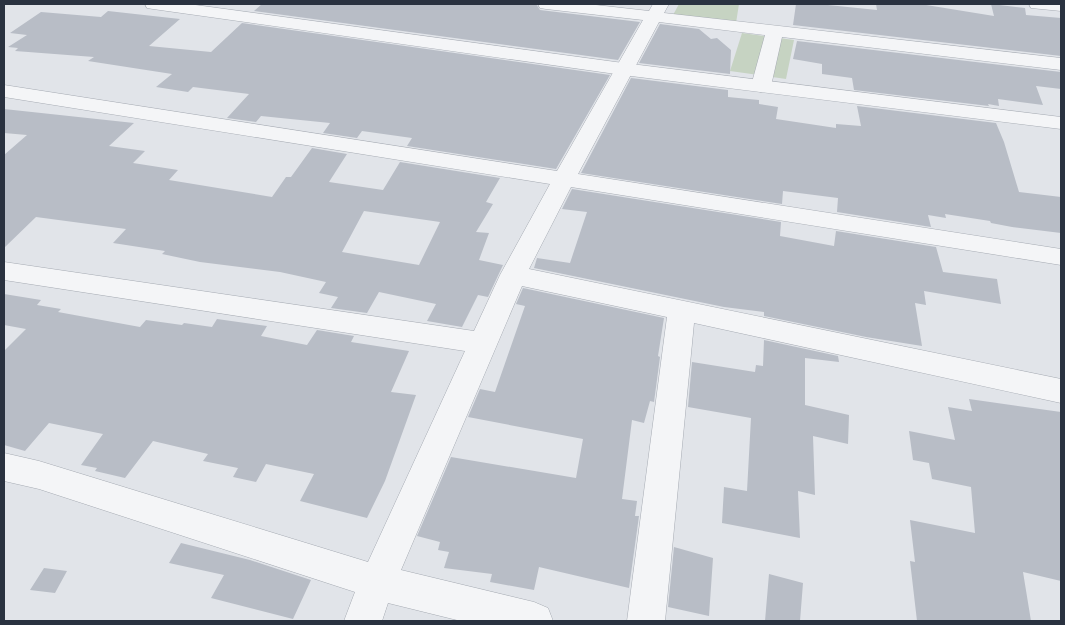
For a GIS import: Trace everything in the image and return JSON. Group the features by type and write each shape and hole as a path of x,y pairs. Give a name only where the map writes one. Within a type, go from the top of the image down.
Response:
{"street":[{"path":"153,4 622,69 1061,123"},
{"path":"546,4 656,10 775,31 1061,64"},
{"path":"1037,4 1061,6"},
{"path":"363,621 376,582 513,275 622,69 656,10"},
{"path":"761,86 775,31"},
{"path":"4,91 1061,257"},
{"path":"4,271 484,343"},
{"path":"513,275 1061,392"},
{"path":"646,621 682,310"},
{"path":"4,467 39,475 376,582 534,621"}],"green space":[{"path":"679,4 739,4 736,23 673,15"},
{"path":"742,33 794,40 786,79 730,71"}],"building":[{"path":"262,4 536,4 540,10 640,22 618,60 254,11"},
{"path":"796,4 818,4 877,10 876,4 920,4 994,16 991,4 1025,8 1026,15 1061,18 1061,56 793,25"},
{"path":"108,11 180,19 149,46 211,52 242,23 610,75 556,169 407,146 412,138 362,131 357,138 323,133 330,123 261,116 256,122 227,118 249,94 193,87 188,92 156,87 172,74 88,61 94,57 15,51 18,48 8,47 27,35 10,33 41,12 101,17"},
{"path":"660,24 699,29 711,39 717,38 731,50 730,74 639,63"},
{"path":"797,41 1061,72 1061,89 1036,86 1043,105 998,99 999,106 854,90 852,78 822,74 822,64 793,59"},
{"path":"631,78 728,90 728,97 759,100 759,104 778,107 776,119 836,128 836,124 861,126 857,106 996,123 1004,142 1019,192 1061,197 1061,233 1012,227 991,223 990,221 945,214 946,218 928,215 931,227 837,212 838,198 783,191 782,204 581,173"},
{"path":"4,109 134,123 109,146 145,151 133,163 178,170 169,180 272,197 286,177 291,177 312,148 347,154 329,182 383,190 400,162 500,178 486,202 493,204 476,232 489,233 479,260 503,265 488,297 478,295 462,327 427,321 436,304 379,292 367,313 331,308 338,297 319,293 326,282 280,272 200,262 162,254 165,251 113,243 126,229 36,217 4,248 4,155 27,135 4,133","holes":["364,211 440,222 419,265 342,252"]},
{"path":"572,189 781,222 780,236 834,246 836,231 936,247 943,272 997,279 1001,304 924,291 926,305 915,303 922,346 866,337 764,316 764,312 724,307 534,268 537,258 570,263 587,212 562,209"},
{"path":"523,288 664,318 654,402 650,401 644,423 632,420 622,499 637,501 635,516 639,516 629,588 539,567 534,590 490,582 492,574 444,568 449,552 438,550 440,542 417,536 451,457 576,478 583,439 468,417 480,389 495,392 525,306 516,304"},
{"path":"4,294 41,300 37,305 61,309 58,312 140,327 146,320 212,327 217,319 267,326 261,336 307,345 317,330 354,336 351,342 409,351 391,392 416,395 385,481 367,518 300,501 314,474 266,464 256,482 233,477 238,468 203,461 208,454 153,441 125,478 95,471 97,468 81,465 103,434 49,423 25,451 4,445 4,351 26,329 4,325"},
{"path":"764,340 838,356 839,362 805,358 805,405 849,415 848,444 813,436 815,495 798,491 800,538 722,523 724,487 747,491 751,418 688,407 692,362 755,372 756,365 763,366"},
{"path":"969,399 1061,412 1061,581 1023,572 1031,621 917,621 910,561 915,562 910,520 975,533 971,487 932,479 929,463 913,460 909,431 955,440 948,407 972,411"},
{"path":"181,543 250,560 311,580 293,619 211,598 224,575 169,563"},
{"path":"674,547 713,558 709,616 668,607"},
{"path":"44,568 67,571 55,593 30,590"},
{"path":"769,574 803,583 800,621 765,621"}]}
